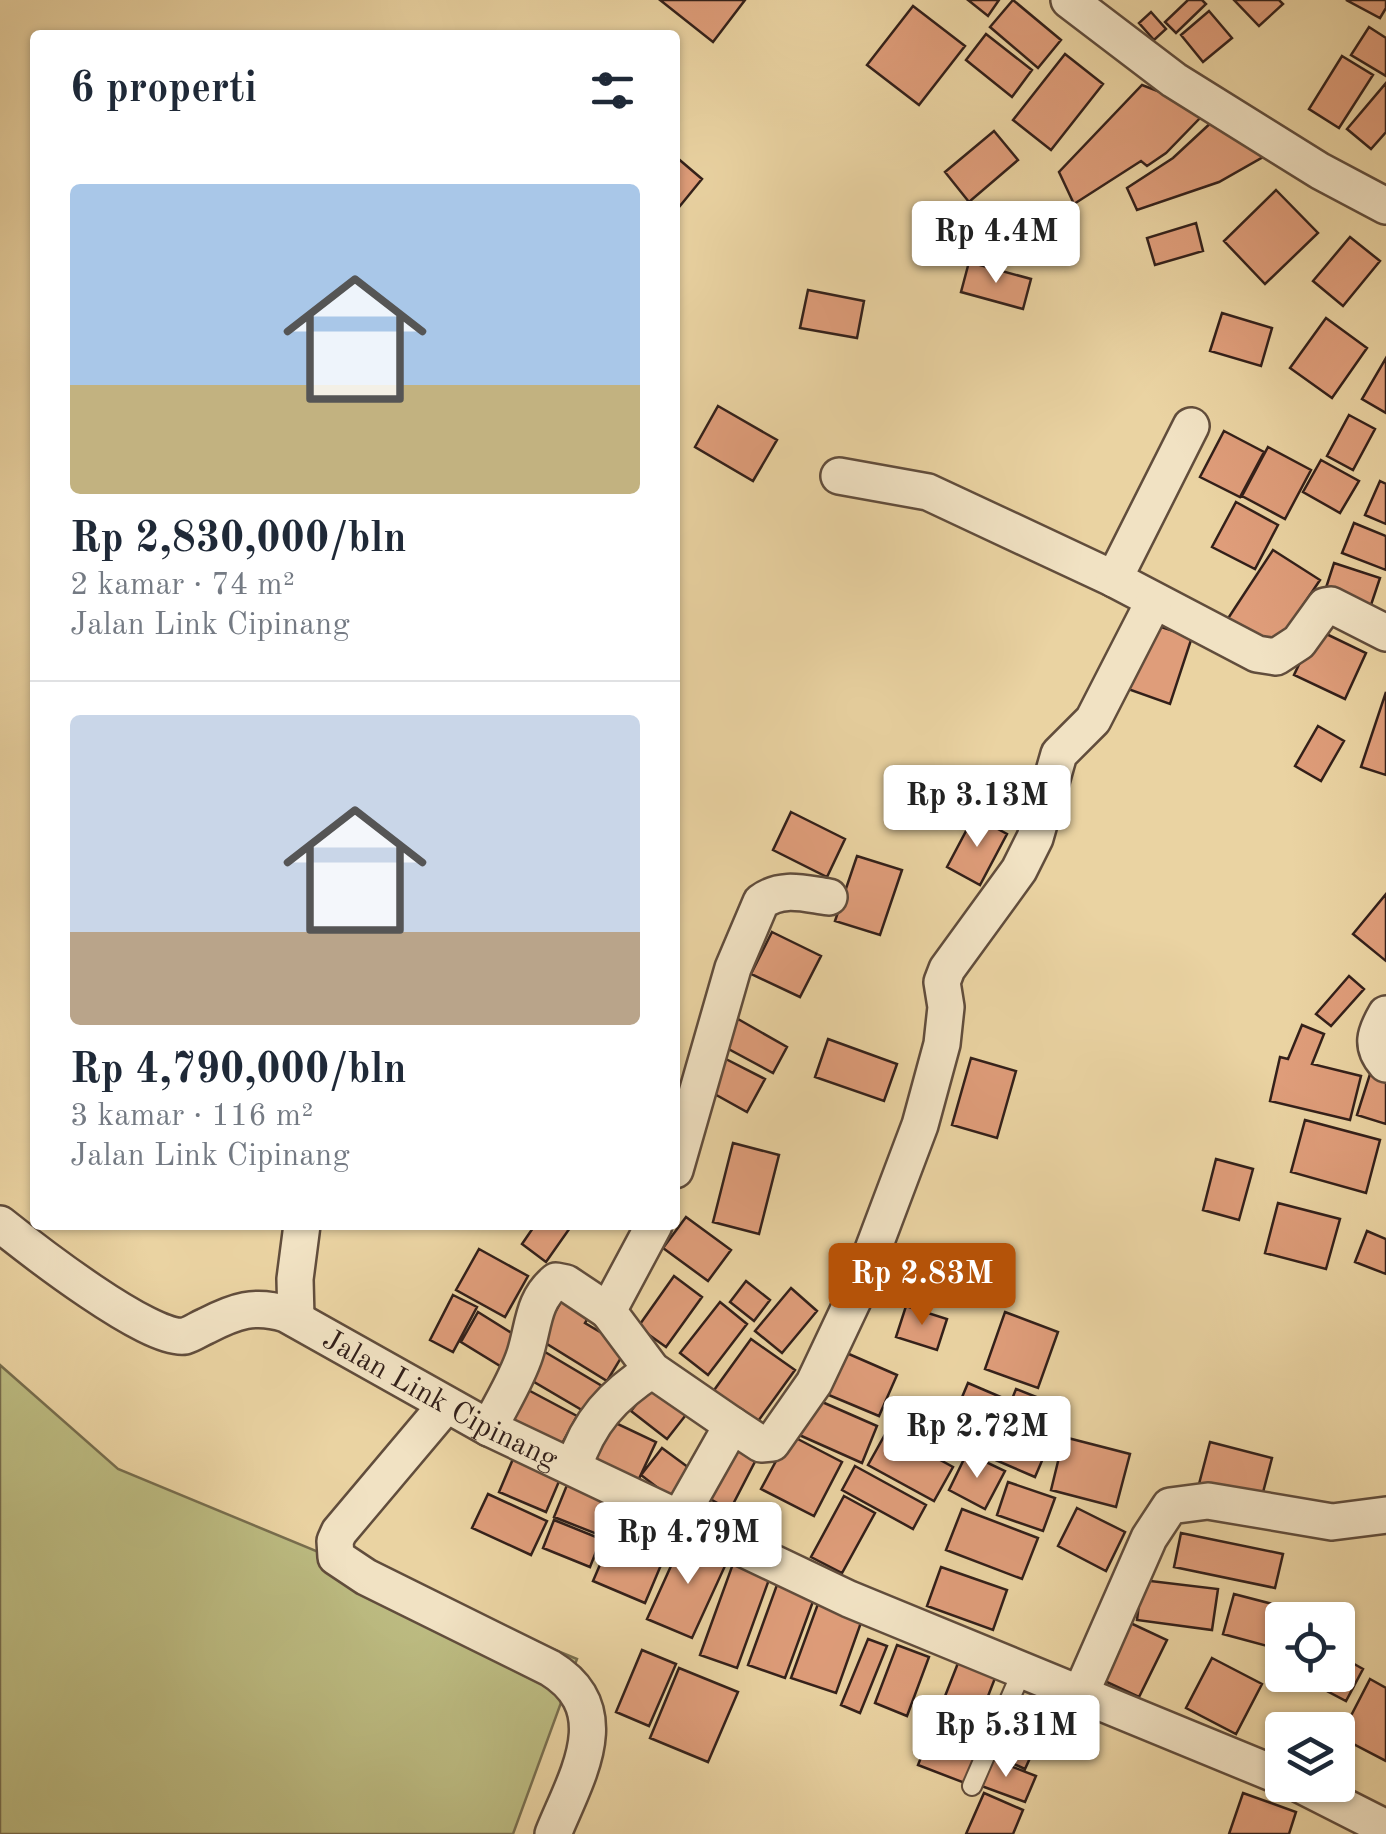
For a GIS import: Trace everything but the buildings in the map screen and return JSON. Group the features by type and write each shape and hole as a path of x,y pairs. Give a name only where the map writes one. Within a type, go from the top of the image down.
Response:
{"street":[{"path":"1069,0 1174,80 1320,171 1386,206"},
{"path":"1114,579 1191,426"},
{"path":"840,476 928,492 1114,579 1257,654 1276,657 1299,642 1324,606 1386,632"},
{"path":"488,1428 524,1356 532,1315 556,1280 608,1312 652,1370 732,1425 761,1444 772,1444 784,1430 822,1366 858,1292 920,1125 942,1044 946,1007 942,982 947,969 1008,888 1030,850 1059,754 1093,720 1154,602"},
{"path":"680,1153 733,968 761,902 786,891 829,897"},
{"path":"1386,1014 1375,1036 1376,1053 1386,1064"},
{"name":"Jalan Link Cipinang","path":"0,1224 102,1300 172,1336 193,1333 247,1308 266,1308 296,1319 488,1428 848,1599 1265,1770"},
{"path":"296,1319 301,1230"},
{"path":"608,1312 651,1230"},
{"path":"574,1467 588,1429 600,1411 652,1370"},
{"path":"446,1405 339,1532 336,1557 366,1577 550,1668 573,1685 587,1715 588,1742 553,1834"},
{"path":"680,1517 732,1425"},
{"path":"1080,1695 1148,1538 1170,1506 1208,1501 1332,1522 1386,1515"},
{"path":"1335,1802 1386,1828"}],"lane":[{"path":"972,1786 1022,1670"}],"shaded area":[{"path":"0,1365 118,1469 577,1659 513,1834 0,1834"}]}
